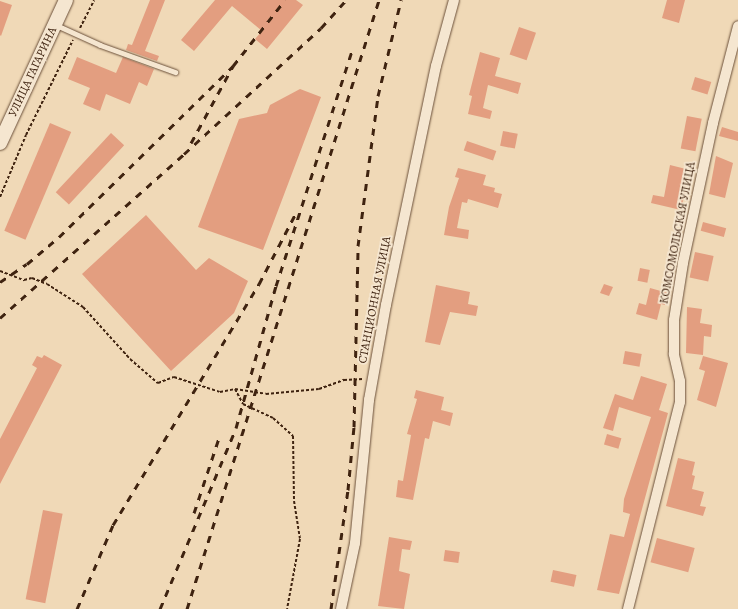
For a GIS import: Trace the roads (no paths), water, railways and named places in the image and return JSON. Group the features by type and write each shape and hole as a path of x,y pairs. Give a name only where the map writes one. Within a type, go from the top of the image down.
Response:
{"street":[{"name":"УЛИЦА ГАГАРИНА","path":"0,143 66,0"},
{"name":"СТАНЦИОННАЯ УЛИЦА","path":"341,609 355,543 369,400 386,305 436,66 454,0"},
{"name":"КОМСОМОЛЬСКАЯ УЛИЦА","path":"628,609 680,402 680,380 674,354 674,320 682,270 713,124 738,26"}],"lane":[{"path":"55,25 174,72"}],"railway":[{"path":"191,143 233,66 285,0"},
{"path":"0,318 184,154 321,28 346,0"},
{"path":"187,609 379,0"},
{"path":"331,609 348,490 354,427 358,246 378,96 401,0"},
{"path":"160,609 236,428 276,286 353,48"},
{"path":"0,282 27,264 59,237 233,66"},
{"path":"77,609 113,525 259,284 296,213"},
{"path":"194,513 220,435"}]}
